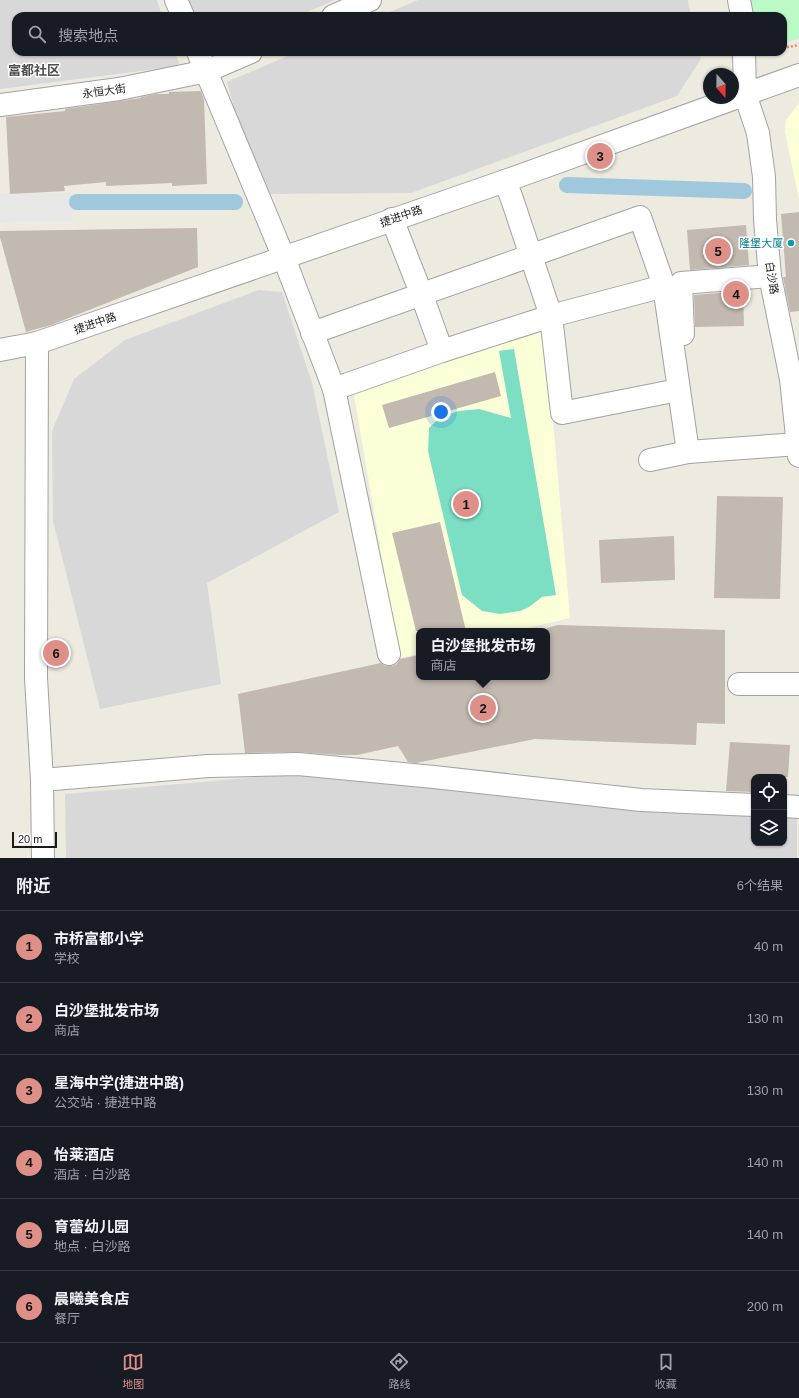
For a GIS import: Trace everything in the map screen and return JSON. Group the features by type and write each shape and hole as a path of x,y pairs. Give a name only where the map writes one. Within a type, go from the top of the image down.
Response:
{"street":[{"path":"176,0 181,12"},
{"path":"343,12 370,0"},
{"path":"739,0 741,12"},
{"name":"永恒大街","path":"0,105 119,89 203,62 232,56"},
{"name":"白沙路","path":"744,56 745,94 758,133 764,177 765,220 770,276 791,379 798,450"},
{"path":"203,62 284,258 334,389 389,654"},
{"name":"捷进中路","path":"0,350 37,343 284,258 392,219 505,181 799,75"},
{"path":"505,181 551,316 562,413 678,390"},
{"path":"312,333 640,216 664,286 688,452"},
{"path":"392,219 442,351"},
{"path":"684,336 681,283 770,276"},
{"path":"334,389 442,351 551,316 664,286"},
{"path":"37,343 36,678 42,780 43,858"},
{"path":"650,460 688,452 798,450"},
{"path":"739,684 799,684"},
{"path":"42,780 208,766 298,764 434,776 641,800 751,805"},
{"path":"787,806 799,807"}],"path":[{"path":"787,47 799,44"}],"shaded area":[{"path":"0,0 157,0 161,12 12,12 12,56 176,56 180,66 0,89"},
{"path":"182,0 335,0 307,12 187,12"},
{"path":"418,0 688,0 690,12 390,12"},
{"path":"288,56 700,56 701,59 677,96 411,193 258,194 227,82"},
{"path":"799,103 799,200 785,132 786,120"},
{"path":"0,193 72,193 72,221 0,222"},
{"path":"259,290 282,292 312,383 339,512 207,583 221,684 100,709 53,521 52,431 74,379 125,340"},
{"path":"545,327 570,618 528,628 416,628 416,655 399,658 353,389"},
{"path":"303,773 751,813 751,846 787,846 787,814 797,814 797,858 66,858 65,794"}],"green space":[{"path":"749,0 799,0 799,38 787,42 787,12 751,12"},
{"path":"514,349 556,595 542,597 529,607 520,611 500,614 482,611 462,595 428,451 429,428 440,417 459,411 479,409 511,418 499,351"}],"building":[{"path":"201,91 204,99 207,184 172,186 172,183 106,186 106,182 64,186 65,191 10,194 6,117 65,111 65,109 141,98 156,94 169,94 169,92"},
{"name":"隆堡大厦","path":"799,212 799,311 790,312 783,277 786,277 781,214"},
{"path":"746,225 749,265 690,270 687,230"},
{"path":"197,228 198,267 51,325 26,332 0,237 0,231"},
{"path":"743,291 744,326 695,327 694,295"},
{"path":"495,372 501,396 389,428 382,405"},
{"path":"717,496 783,497 780,599 714,598"},
{"path":"440,522 465,628 416,628 416,631 392,533"},
{"path":"674,536 675,580 601,583 599,540"},
{"path":"558,625 725,630 725,724 697,723 696,745 535,739 416,763 408,762 398,746 357,755 298,752 245,753 238,694 381,663 385,666 392,666 397,664 400,659 416,656 416,680 550,680 550,628 547,628"},
{"path":"730,742 790,745 788,777 787,774 751,774 751,792 726,791"}],"waterway":[{"path":"567,185 744,191"},
{"path":"77,202 235,202"}],"place":[{"name":"星海中学(捷进中路)","path":"600,156"},
{"name":"隆堡大厦","path":"791,243"},
{"name":"育蕾幼儿园","path":"718,251"},
{"name":"怡莱酒店","path":"736,294"},
{"name":"市桥富都小学","path":"466,504"},
{"name":"晨曦美食店","path":"56,653"},
{"name":"白沙堡批发市场","path":"483,708"}],"district":[{"name":"富都社区","path":"34,70"}]}
